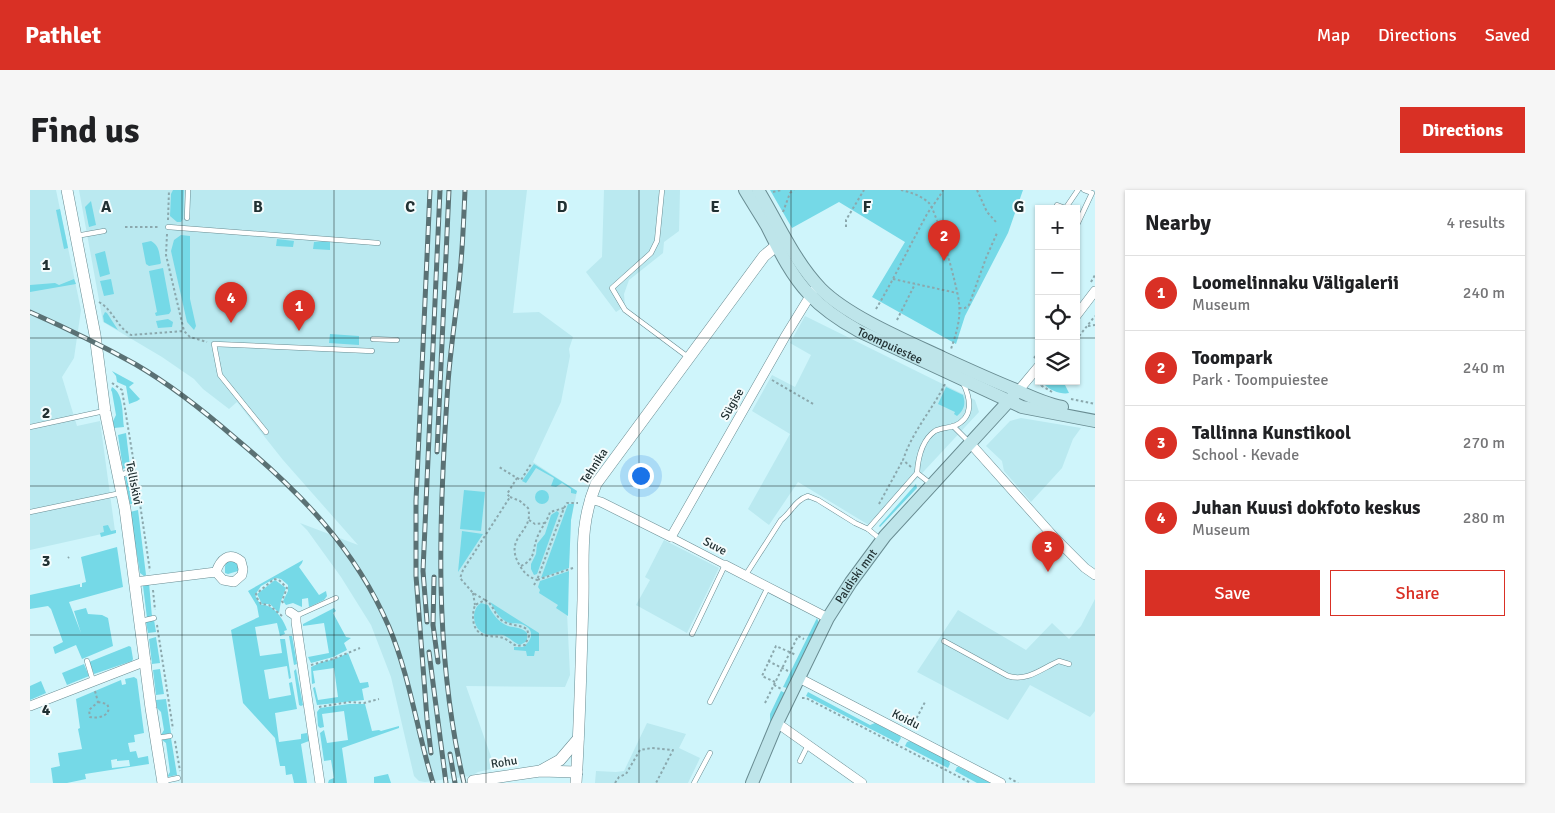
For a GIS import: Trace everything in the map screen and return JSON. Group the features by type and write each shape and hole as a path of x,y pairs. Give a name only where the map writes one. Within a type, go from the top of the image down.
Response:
{"main road":[{"name":"Toompuiestee","path":"745,190 766,225 814,290 840,320 858,331 1009,402 1022,407 1095,421"},
{"name":"Toompuiestee","path":"764,192 776,220 781,243"},
{"name":"Toompuiestee","path":"814,290 860,316 982,376 1060,407 1095,413"},
{"name":"Paldiski mnt","path":"752,783 792,693 794,675 851,582 881,540 1018,391"}],"street":[{"name":"Telliskivi","path":"67,190 96,344 105,411 122,492 136,582 162,782"},
{"name":"Tehnika","path":"577,777 585,498 764,256 781,243"},
{"name":"Sügise","path":"671,537 763,375 814,290"},
{"path":"1080,311 1095,291"},
{"path":"1018,391 1035,371"},
{"path":"970,444 1055,538 1085,568 1095,575"},
{"name":"Suve","path":"585,498 607,504 828,618"},
{"path":"136,582 216,572"},
{"path":"288,612 296,622 320,783"},
{"path":"30,706 146,661"},
{"name":"Koidu","path":"794,675 1001,783"},
{"path":"778,723 862,783"},
{"name":"Rohu","path":"473,781 540,770 560,760 578,739"},
{"name":"Rohu","path":"540,770 577,777"}],"lane":[{"path":"188,190 188,218"},
{"path":"662,190 656,241 651,253 612,288 625,310 689,358"},
{"path":"1068,205 1078,190"},
{"path":"1080,219 1092,194 1084,190"},
{"path":"168,227 378,243"},
{"path":"76,236 104,231"},
{"path":"372,339 397,340"},
{"path":"266,432 220,374 214,344 372,351"},
{"path":"868,529 917,472 918,460 923,446 929,437 936,430 960,423 969,410 968,393 962,379"},
{"path":"30,428 105,411"},
{"path":"953,426 970,444"},
{"path":"119,475 134,470"},
{"path":"917,472 932,485"},
{"path":"30,512 122,492"},
{"path":"745,576 781,520 789,514 801,498 808,496 868,529 881,540"},
{"path":"692,634 724,565"},
{"path":"710,702 768,588"},
{"path":"288,612 336,598"},
{"path":"140,621 155,619"},
{"path":"944,641 1017,679 1044,670 1059,661 1069,664"},
{"path":"87,661 93,681"},
{"path":"156,738 170,736"},
{"path":"800,761 808,745"},
{"path":"694,783 710,752"},
{"path":"162,782 179,776"}],"path":[{"path":"169,190 166,255 184,331 190,337 214,344"},
{"path":"764,192 781,190"},
{"path":"776,220 782,214 786,202 794,190"},
{"path":"846,227 846,220 864,190"},
{"path":"903,190 916,195 929,204 936,217 957,293 959,308 959,327 951,349"},
{"path":"876,309 931,207 938,200 943,190"},
{"path":"977,190 987,212 996,222"},
{"path":"125,226 168,227"},
{"path":"959,308 965,308 969,305 998,233"},
{"path":"893,279 957,293"},
{"path":"897,320 915,284"},
{"path":"99,310 97,301 106,306 124,331 131,335 184,331"},
{"path":"1080,335 1095,316"},
{"path":"1088,326 1095,325"},
{"path":"763,375 815,405"},
{"path":"1030,378 1039,386 1057,394"},
{"path":"109,381 122,390 179,776"},
{"path":"875,511 903,460 907,446 921,422 936,403 946,382"},
{"path":"1064,396 1095,404"},
{"path":"903,460 917,472"},
{"path":"499,467 521,480 531,464"},
{"path":"517,478 507,494 510,498 520,501 528,508 529,520 513,549 514,557 520,567 524,573 537,580 573,568"},
{"path":"473,593 475,605 472,613 473,621 476,630 480,634 505,638 517,646 525,645 530,636 527,629 501,620 488,602 473,593 462,582 461,574 510,498"},
{"path":"534,585 564,508 567,503 578,504 585,498"},
{"path":"520,567 532,558 535,552 536,539 546,524 550,512 564,508"},
{"path":"529,520 535,524 546,524"},
{"path":"274,580 277,580 287,588 282,601 288,612 261,604 256,594 274,580"},
{"path":"475,605 484,600"},
{"path":"765,703 798,636 804,639"},
{"path":"796,655 776,646 762,676 971,783"},
{"path":"303,666 332,659 360,648"},
{"path":"768,661 794,675"},
{"path":"95,691 98,702"},
{"path":"309,709 349,702 364,703 379,699"},
{"path":"98,702 107,704 109,709 106,716 90,718 89,710 98,702"},
{"path":"910,729 925,702"},
{"path":"615,783 619,777 626,774 640,750 652,748 673,750 656,783"}],"shaded area":[{"path":"30,190 56,190 81,310 74,358 62,377 77,426 100,421 115,531 30,550"},
{"path":"79,190 527,190 513,313 539,312 573,337 569,349 570,356 561,402 533,462 577,491 571,520 567,612 570,675 565,687 466,686 495,768 478,772 471,776 425,782 419,781 414,776 391,677 371,625 341,577 300,523 358,545 283,460 237,402 229,409 203,389 194,379 162,357 103,322"},
{"path":"173,190 184,190 183,219 181,222 177,222 170,216 171,194"},
{"path":"604,190 680,190 679,231 664,242 663,253 629,280 624,294 625,306 616,312 586,272 602,257"},
{"path":"770,190 1023,190 1008,233 965,316 956,344 872,297 905,242 839,202 792,228"},
{"path":"91,201 96,225 89,227 85,207"},
{"path":"60,209 68,248 64,249 56,210"},
{"path":"181,235 190,236 190,299 196,326 194,330 187,322 171,251 174,240"},
{"path":"277,239 294,241 293,247 276,246"},
{"path":"151,241 158,248 161,263 149,266 146,264 142,243"},
{"path":"330,241 330,250 313,249 314,242"},
{"path":"105,251 110,274 100,277 95,254"},
{"path":"163,268 171,311 169,314 156,316 155,313 157,312 149,271"},
{"path":"74,279 76,284 30,292 30,285 55,283 59,285"},
{"path":"111,279 114,294 104,296 100,281"},
{"path":"105,312 118,330 104,322 103,316"},
{"path":"805,316 975,400 979,412 872,527 798,482 769,525 748,509 790,434 752,411 772,375 795,387 811,355 790,343"},
{"path":"168,319 173,322 172,327 158,328 156,321"},
{"path":"330,334 359,336 359,345 329,343"},
{"path":"112,371 134,383 129,387 140,399 129,404 126,386 117,382 116,376"},
{"path":"1045,385 1065,385 1069,393 1059,393"},
{"path":"112,387 121,399 124,427 114,428 113,421 116,415"},
{"path":"946,387 963,395 964,407 957,416 954,414 955,412 938,404"},
{"path":"1021,418 1081,428 1073,439 1062,468 1031,502 1004,471 1002,461 986,446 1010,421"},
{"path":"126,433 130,466 123,469 118,435"},
{"path":"534,464 577,491 576,494 571,493 571,489 562,483 556,487 551,486 554,478 536,468 526,483 522,481"},
{"path":"133,476 137,504 130,504 125,477"},
{"path":"916,484 917,488 880,527 879,526"},
{"path":"464,490 485,492 481,531 460,529"},
{"path":"539,490 545,490 549,497 545,504 539,504 535,500 535,494"},
{"path":"568,504 574,504 571,520 569,568 541,578"},
{"path":"138,510 146,575 144,576 140,573 130,512"},
{"path":"557,511 559,513 537,574 534,575 531,564 536,554 537,544 545,534 551,515"},
{"path":"108,525 111,531 116,530 116,533 101,537 100,533 104,532 103,526"},
{"path":"462,531 483,534 458,572"},
{"path":"664,540 719,568 687,633 636,605 650,580 645,577"},
{"path":"117,547 123,587 69,602 81,633 74,611 86,608 88,614 102,615 108,618 113,646 82,659 76,645 55,654 53,647 63,642 51,609 48,606 30,609 30,595 80,584 80,587 82,587 82,583 86,582 81,557"},
{"path":"235,560 238,562 238,571 225,573 227,562"},
{"path":"303,560 299,567 319,595 326,591 327,596 324,600 309,607 308,598 302,599 302,607 293,603 286,605 283,601 288,591 288,585 281,579 276,578 261,586 255,595 260,604 271,608 277,613 287,630 284,631 285,634 280,636 277,623 255,627 260,656 282,653 280,639 285,639 291,678 289,679 287,666 264,670 269,699 291,695 289,683 292,682 297,709 275,713 279,742 301,739 301,734 307,733 309,741 301,744 307,783 294,783 292,774 286,775 285,766 280,766 275,738 243,703 231,630 259,617 257,606 248,591"},
{"path":"569,571 568,616 556,608 558,605 539,593 538,587 540,581"},
{"path":"275,580 286,588 279,613 270,604 262,604 257,594"},
{"path":"149,583 152,617 147,618 143,586"},
{"path":"1095,599 1095,711 1090,717 1030,685 1008,720 917,672 958,610 1026,650 1052,623 1069,639 1081,626"},
{"path":"490,602 539,633 539,651 535,651 534,656 527,656 526,651 514,650 514,647 523,647 528,642 531,636 530,630 522,624 505,621 498,615"},
{"path":"481,603 488,605 496,617 504,624 525,631 527,633 527,641 520,645 503,635 483,633 479,630 474,614"},
{"path":"334,608 336,611 333,613 346,637 351,638 344,643 347,650 333,657 311,663 308,657 329,653 324,623 303,626 303,624"},
{"path":"817,618 819,623 787,688 783,687"},
{"path":"154,620 156,632 148,633 146,622"},
{"path":"289,636 292,636 297,664 294,665"},
{"path":"156,637 160,663 152,664 149,639"},
{"path":"129,646 131,647 132,661 94,674 89,662"},
{"path":"348,653 360,683 368,682 369,687 362,689 364,700 317,705 313,688 315,687 318,700 338,697 334,668 313,671 315,683 312,684 311,667"},
{"path":"84,664 89,676 67,685 62,673"},
{"path":"160,669 164,694 156,695 153,670"},
{"path":"296,669 303,705 301,706 299,705 294,671"},
{"path":"134,677 137,679 144,733 134,735 135,742 128,743 130,752 136,751 138,758 148,756 149,764 85,774 86,779 67,783 53,783 51,768 60,766 58,753 82,749 78,729 80,728 76,699 121,680 122,685 126,684 125,679","holes":["117,759 117,761 129,760 130,766 112,768 111,760"]},
{"path":"41,681 46,693 30,700 30,686"},
{"path":"781,691 785,693 770,728 770,714"},
{"path":"808,692 870,725 875,723 901,738 898,743 806,696"},
{"path":"166,699 171,733 161,735 164,730 161,712 157,708 156,700"},
{"path":"365,704 372,731 381,731 399,726 399,728 342,748 347,783 328,783 329,780 334,778 331,760 324,761 320,733 324,730 327,743 348,740 344,711 322,714 324,727 320,728 318,726 317,712 320,708"},
{"path":"647,723 686,734 679,748 700,758 688,783 595,783 596,771 624,771"},
{"path":"171,738 177,775 167,777 170,772 166,743 162,740"},
{"path":"910,741 949,761 948,768 905,746"},
{"path":"957,767 991,783 977,783 955,771"},
{"path":"388,774 391,783 374,783 374,777"}],"railway":[{"path":"430,190 416,501 416,576 431,753"},
{"path":"427,622 423,571 440,190"},
{"path":"437,452 449,190"},
{"path":"464,783 454,734 447,684 441,584 441,533 448,383 460,277 465,190"},
{"path":"30,312 122,357 174,390 259,458 324,523 360,572 389,627 408,685 433,783"},
{"path":"434,577 433,625 438,662"},
{"path":"429,652 446,783"},
{"path":"450,754 455,783"}],"place":[{"name":"Toompark","path":"944,261"},
{"name":"Juhan Kuusi dokfoto keskus","path":"231,323"},
{"name":"Loomelinnaku Väligalerii","path":"299,331"},
{"name":"Tallinna Kunstikool","path":"1048,572"}]}
